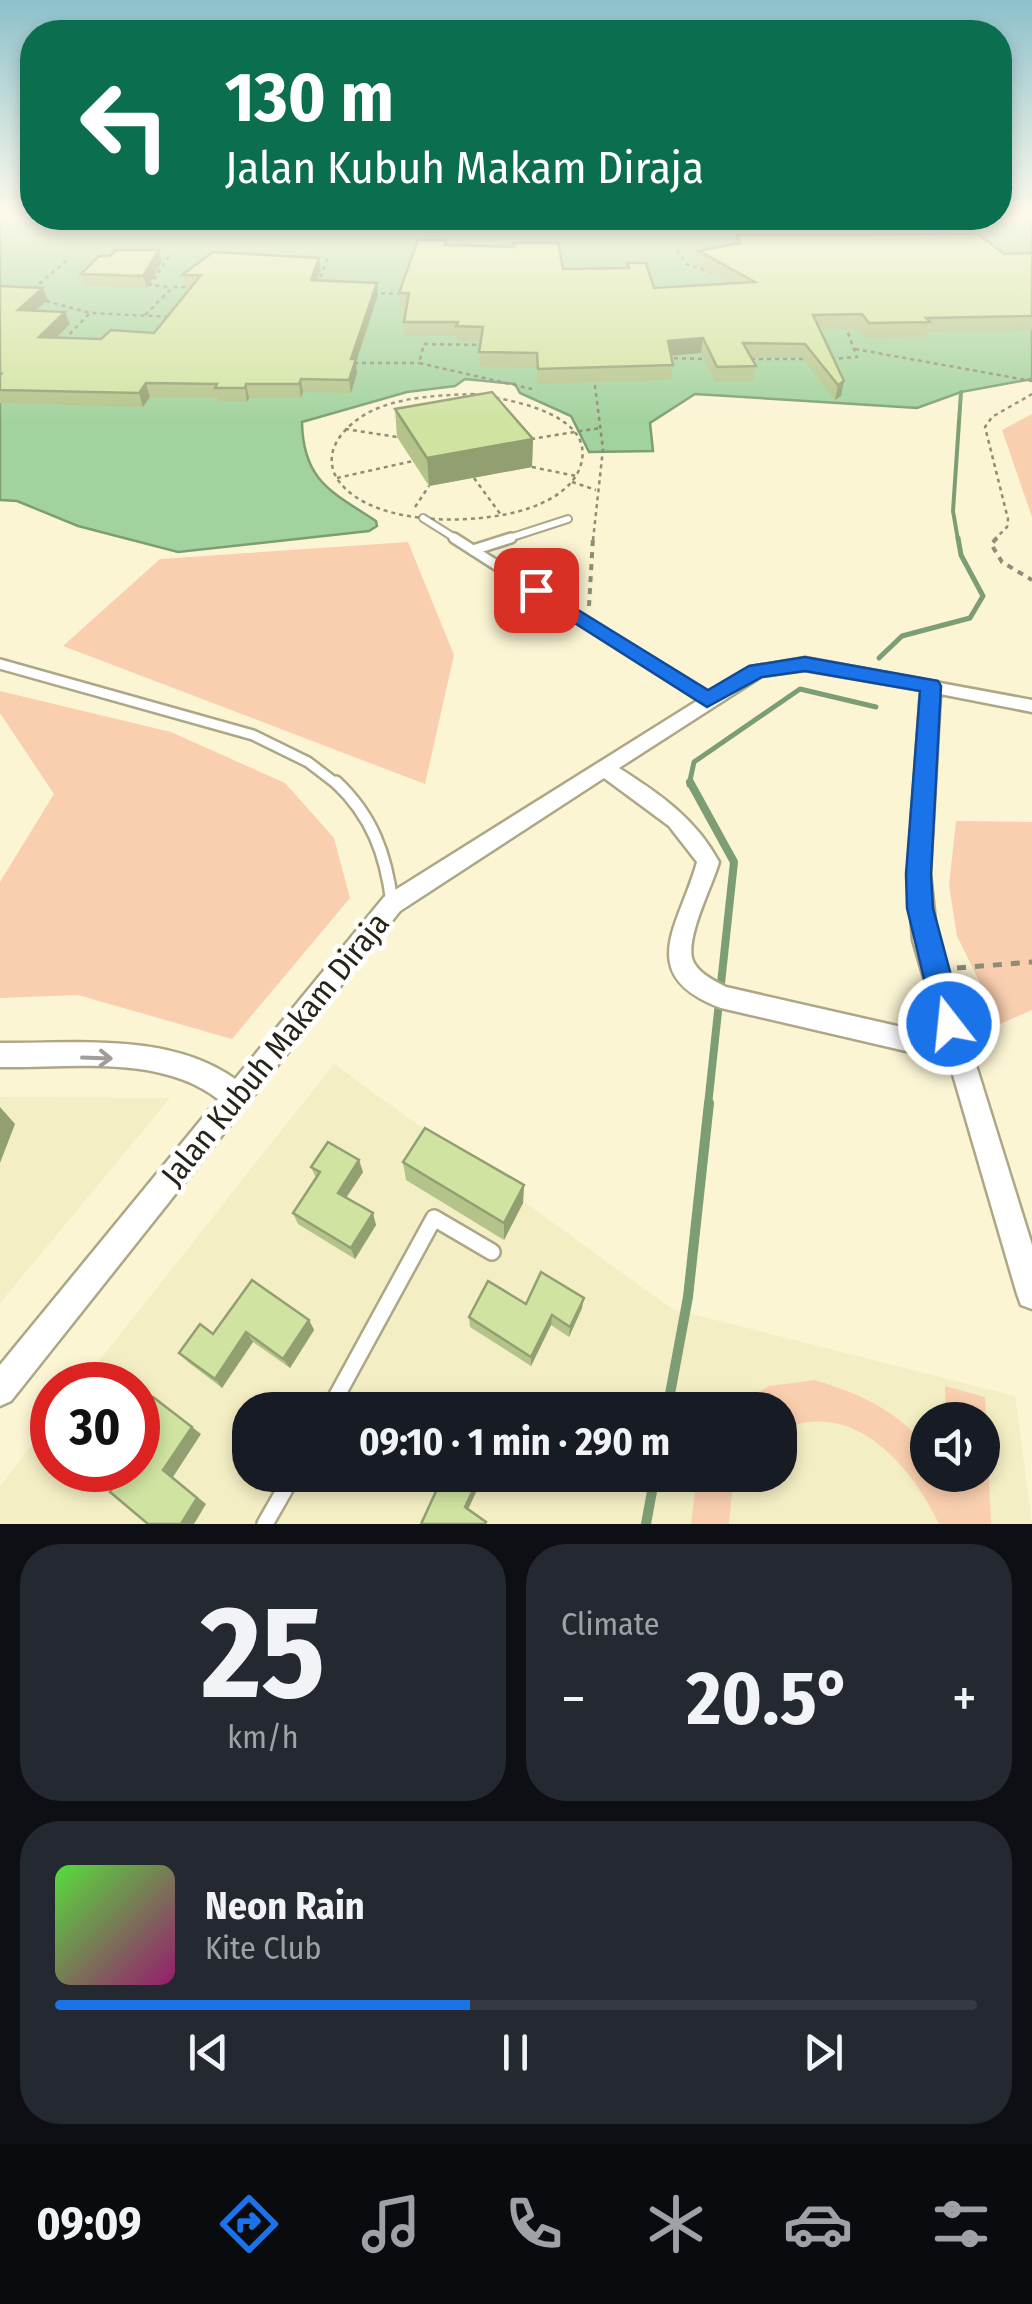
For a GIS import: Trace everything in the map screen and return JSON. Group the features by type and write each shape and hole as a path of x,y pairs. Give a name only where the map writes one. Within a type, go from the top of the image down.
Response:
{"street":[{"name":"Jalan Kubuh Makam Diraja","path":"1,1386 392,904 757,670 792,665 834,667 1032,706"},
{"path":"931,686 920,908 957,1050 1032,1294"},
{"path":"604,769 651,799 686,829 708,862 706,879 677,942 678,958 702,988 722,998 957,1050"},
{"path":"0,1055 124,1059 168,1066 204,1075 236,1096"}],"lane":[{"path":"423,518 707,700"},
{"path":"473,550 568,519"},
{"path":"509,573 563,556"},
{"path":"0,664 253,734 291,750 361,804 383,844 392,904"},
{"path":"339,1392 434,1218 492,1252"},
{"path":"265,1524 283,1492"}],"path":[{"path":"24,297 43,281"},
{"path":"153,281 150,285 193,287"},
{"path":"315,291 318,281"},
{"path":"145,315 173,287"},
{"path":"366,293 405,294"},
{"path":"33,297 90,313 172,316 163,328"},
{"path":"56,348 90,313"},
{"path":"831,359 858,357 844,321"},
{"path":"419,363 424,344 496,346"},
{"path":"855,349 1032,381"},
{"path":"663,358 719,359"},
{"path":"738,359 812,359"},
{"path":"348,363 419,363 532,389"},
{"path":"588,623 596,490 603,472 600,394 594,376"},
{"path":"458,394 507,398 558,417 575,432 582,446 582,464 572,481 529,508 501,516 466,520 423,518 354,496 337,478 332,452 346,430 386,406 414,398 458,394"},
{"path":"1032,394 992,417 985,427 992,466 1010,515 1008,526 991,544 993,552 1012,571 1032,580"},
{"path":"414,398 424,408"},
{"path":"500,408 507,398"},
{"path":"527,439 601,428"},
{"path":"346,430 398,436"},
{"path":"337,478 413,461"},
{"path":"532,467 576,476"},
{"path":"474,478 501,516"},
{"path":"572,481 596,490"},
{"path":"409,516 430,486"},
{"path":"934,970 1032,962"}],"shaded area":[{"path":"0,281 1032,281 1032,379 961,392 917,408 695,394 650,423 653,451 589,452 571,416 520,393 515,384 465,379 455,386 407,392 302,422 314,472 334,492 376,521 377,526 369,531 178,552 78,526 17,501 0,500"},
{"path":"1032,414 1032,517 1002,430"},
{"path":"408,542 454,655 425,784 63,646 160,559"},
{"path":"0,691 171,732 285,783 334,838 350,898 232,1039 78,995 0,998 0,882 54,794 0,713"},
{"path":"956,821 1032,822 1032,1010 1000,1024 957,936 949,885"},
{"path":"334,1064 672,1309 1015,1396 1032,1524 0,1524 0,1486 30,1447 30,1492 160,1492 160,1362 98,1362"},
{"path":"0,1097 170,1098 0,1303"},
{"path":"815,1380 890,1413 910,1430 910,1477 889,1453 853,1429 833,1423 797,1425 797,1392 759,1392 769,1386"},
{"path":"945,1386 985,1397 985,1402 945,1402"},
{"path":"695,1492 732,1492 729,1524 691,1524"},
{"path":"921,1492 989,1492 991,1524 939,1524"}],"building":[{"path":"196,281 377,283 351,359 356,359 349,380 301,379 299,384 246,384 245,388 146,383 139,393 0,390 0,286 43,288 18,310 65,312 39,337 101,339 111,330 154,333"},
{"path":"403,281 652,281 654,288 755,282 1032,281 1032,316 869,323 862,314 813,315 844,381 838,385 805,344 743,343 756,366 717,367 703,338 668,341 673,365 538,369 537,353 479,352 483,327 456,326 458,322 404,322 409,293 399,293"},
{"path":"492,392 533,439 427,458 395,409"},
{"path":"425,1128 524,1185 504,1223 403,1162"},
{"path":"328,1142 359,1160 338,1193 373,1213 351,1248 293,1213 320,1172 311,1167"},
{"path":"541,1272 584,1298 570,1327 552,1315 531,1357 469,1317 488,1281 526,1304"},
{"path":"252,1280 309,1320 283,1359 246,1332 215,1379 179,1353 200,1324 213,1334"},
{"path":"160,1402 192,1427 163,1470 197,1498 181,1524 148,1524 110,1492 160,1492"},
{"path":"436,1492 472,1492 465,1507 486,1522 485,1524 421,1524"}],"waterway":[{"path":"958,540 953,511 961,392"},
{"path":"879,658 902,636 970,618 983,596 961,555 958,538"},
{"path":"689,785 694,762 800,689 876,707"},
{"path":"690,782 734,862 708,1105"},
{"path":"670,1392 688,1297 709,1103"},
{"path":"646,1524 652,1492"}],"route":[{"path":"536,590 707,700 757,670 805,664 931,686 920,908 949,1024"}]}
